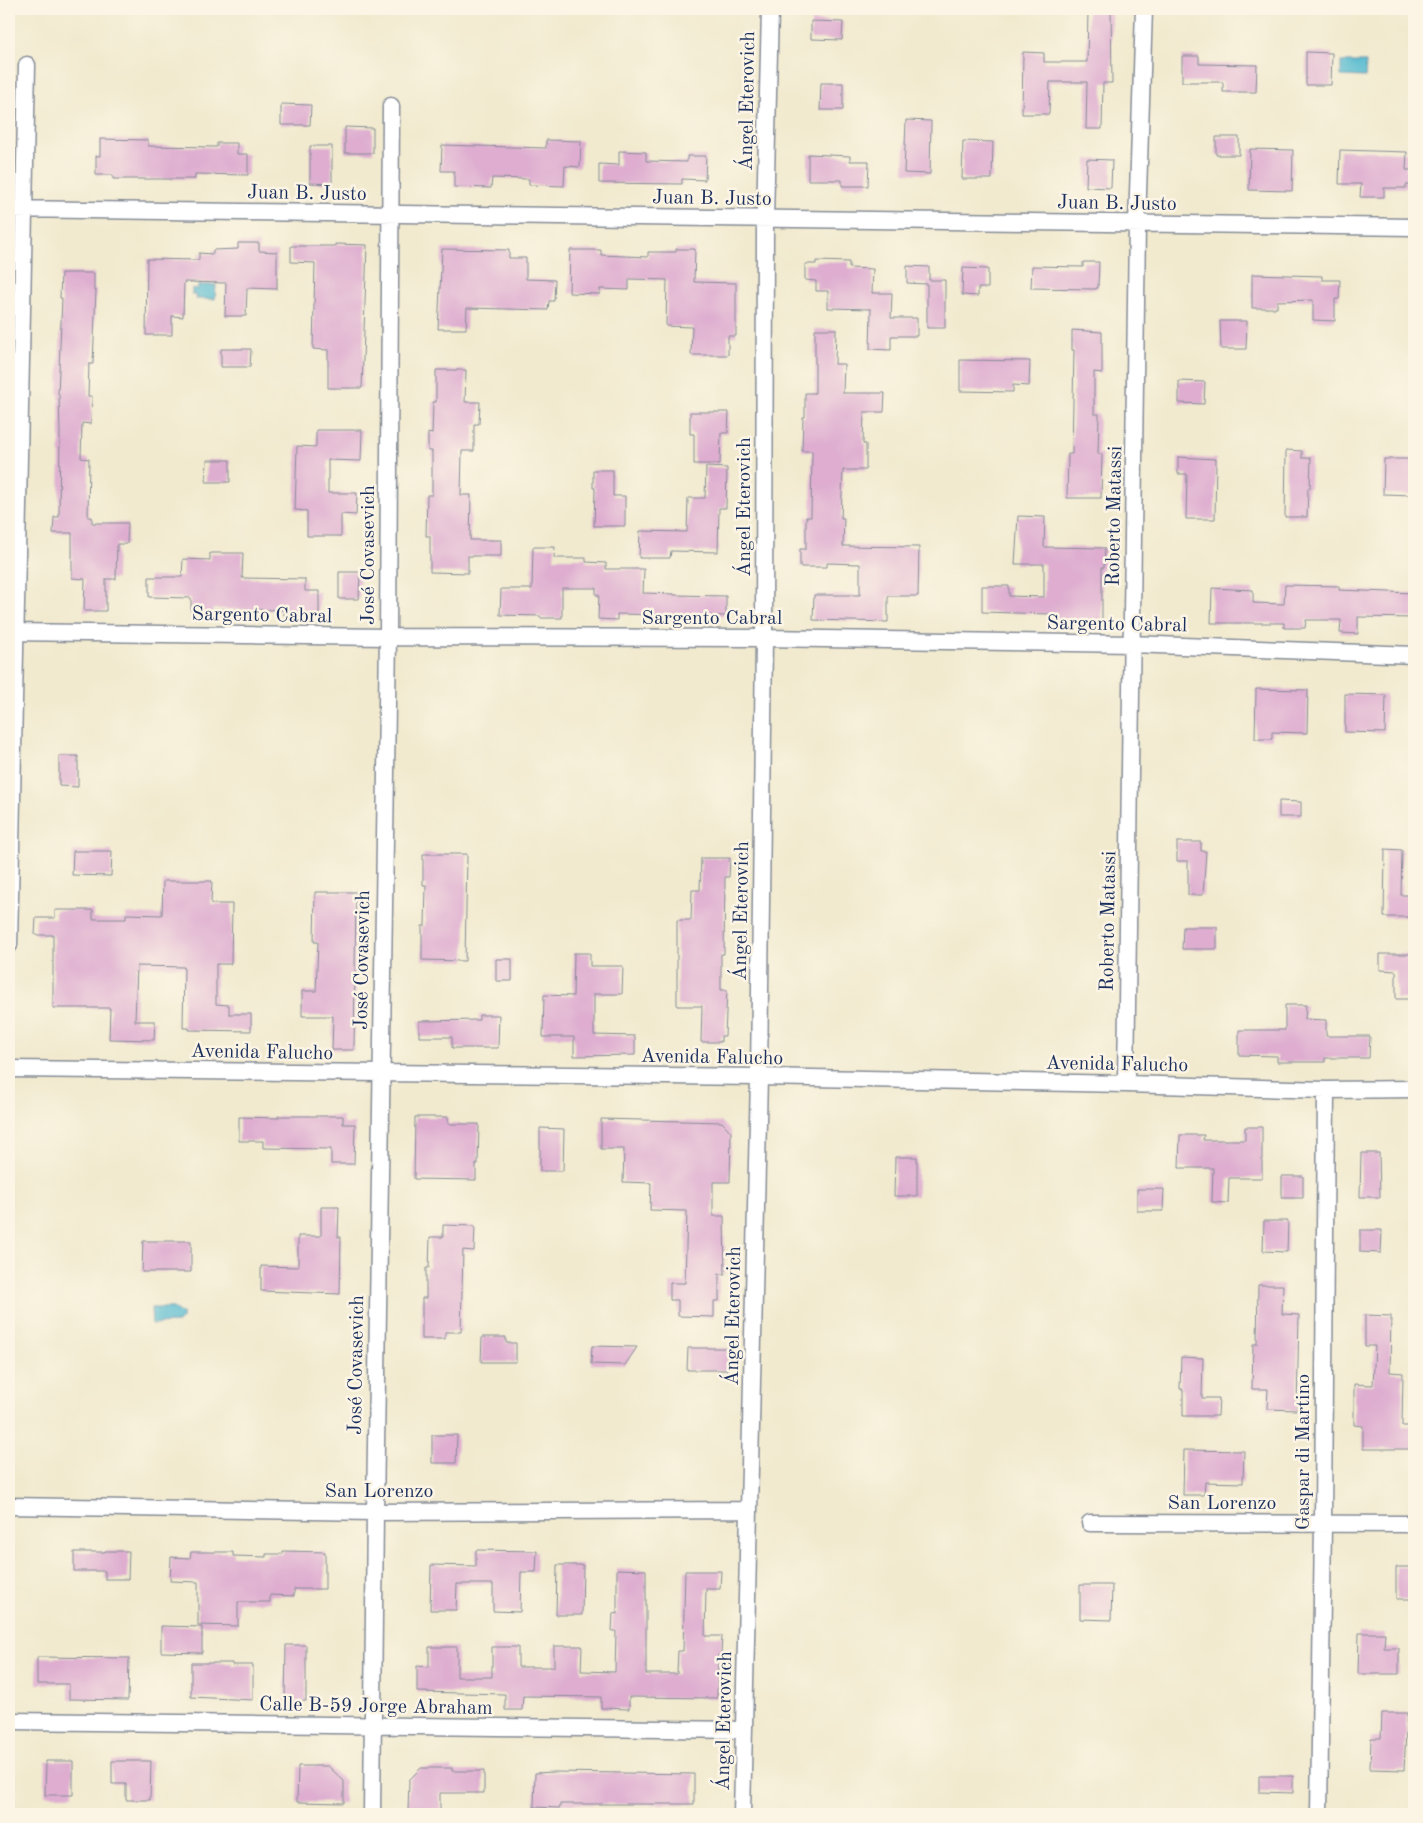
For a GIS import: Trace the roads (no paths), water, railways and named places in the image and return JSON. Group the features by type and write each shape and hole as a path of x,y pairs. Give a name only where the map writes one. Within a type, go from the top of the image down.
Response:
{"street":[{"name":"Ángel Eterovich","path":"742,1814 759,1077 764,638 765,219 770,9"},
{"name":"Roberto Matassi","path":"1126,1084 1137,224 1144,9"},
{"path":"9,946 15,429 25,209 27,65"},
{"name":"José Covasevich","path":"372,1814 380,1073 388,637 391,106"},
{"name":"Juan B. Justo","path":"9,209 1414,227"},
{"name":"Sargento Cabral","path":"12,632 388,637 764,638 1132,644 1414,655"},
{"name":"Avenida Falucho","path":"9,1070 759,1077 1326,1090 1414,1089"},
{"name":"Gaspar di Martino","path":"1319,1814 1326,1090"},
{"name":"San Lorenzo","path":"9,1506 375,1512 749,1510"},
{"name":"San Lorenzo","path":"1090,1523 1414,1524"},
{"name":"Calle B-59 Jorge Abraham","path":"9,1721 374,1727 744,1730"}],"water":[{"path":"1341,62 1366,62 1365,77 1341,76"},
{"path":"198,285 216,285 215,299 196,299 197,295 192,295 192,288 198,289"},
{"path":"151,1308 173,1308 182,1314 182,1319 178,1323 152,1324"}]}
